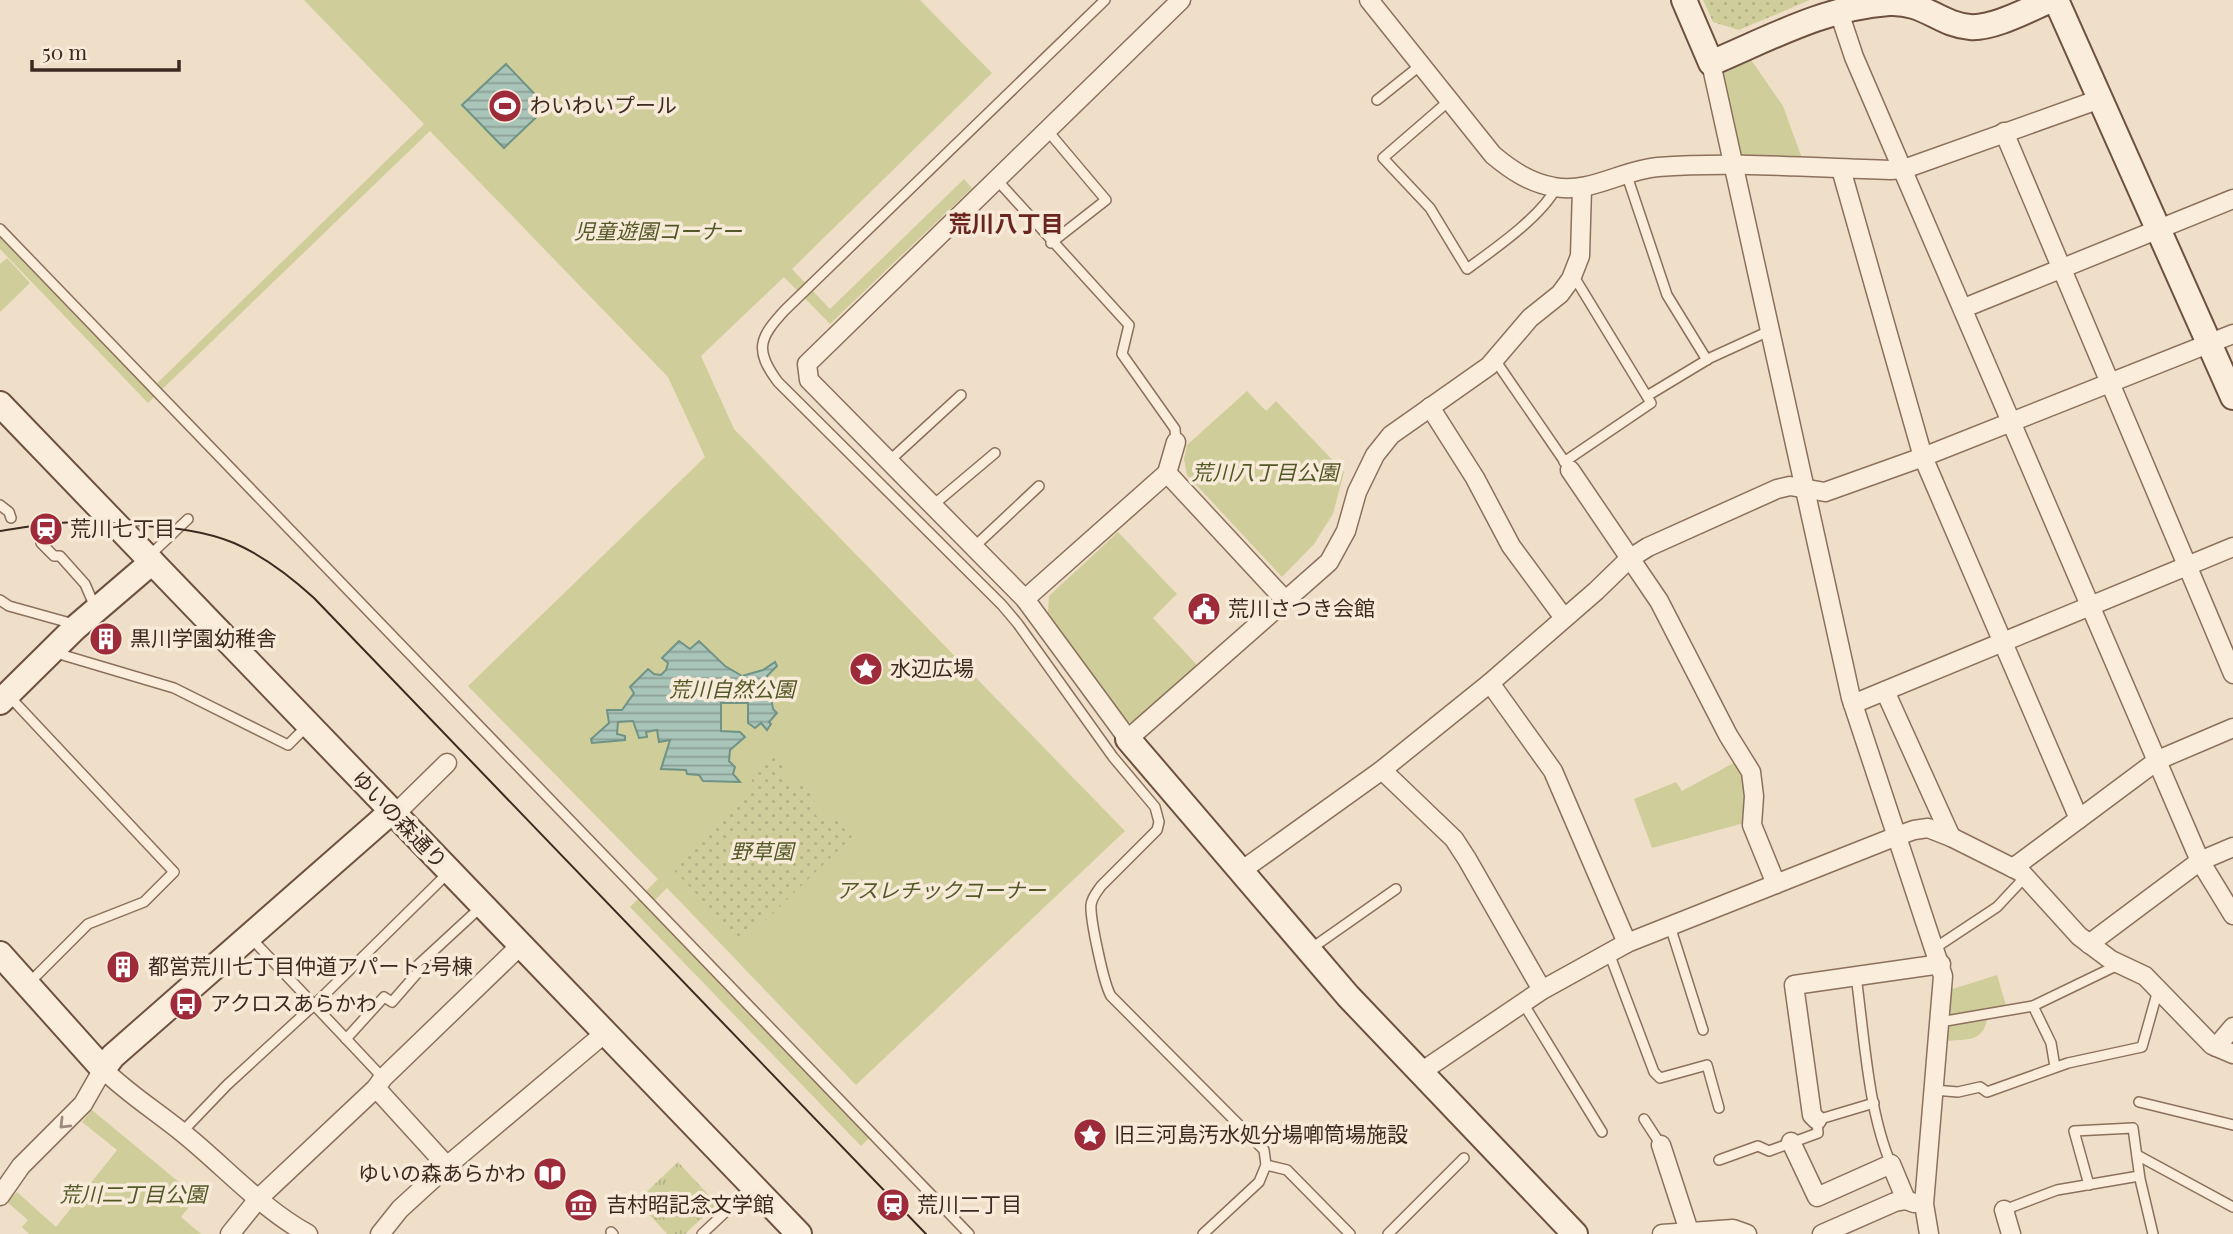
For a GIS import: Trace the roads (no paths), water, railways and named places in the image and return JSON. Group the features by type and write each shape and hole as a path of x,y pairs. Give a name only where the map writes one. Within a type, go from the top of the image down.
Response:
{"street":[{"path":"1181,0 807,364 809,380 1025,599 1128,739 1308,950 1575,1234"},
{"path":"1369,0 1493,155 1534,182 1556,188 1582,188 1626,173 1656,167 1904,169 2100,99"},
{"path":"1684,0 1712,64 1853,704 1943,976 1924,1204 1929,1234"},
{"path":"1712,64 1839,12 1873,5 1916,5 1957,24 1979,27 2053,0 2233,397"},
{"path":"1839,12 1854,57 2013,421 2200,861 2233,913"},
{"path":"2004,132 2233,674"},
{"path":"1840,169 1923,457 2079,819"},
{"path":"1128,739 1329,562 1346,531 1357,492 1375,455 1391,435 1495,360 1530,318 1560,294 1573,275 1580,256 1582,188"},
{"path":"1964,308 2233,199"},
{"path":"1241,871 1382,770 1490,682 1629,559 1648,547 1777,489 1790,486 1825,492 1923,457 2233,334"},
{"name":"ゆいの森通り","path":"0,404 799,1234"},
{"path":"1430,407 1475,478 1511,546 1564,618"},
{"path":"1025,599 1167,473 1176,442"},
{"path":"1567,466 1659,601 1728,735 1751,772 1754,796 1752,825 1776,884"},
{"path":"1167,473 1285,600"},
{"path":"1853,704 2233,547"},
{"path":"4,698 96,608 150,560"},
{"path":"1490,682 1553,771 1627,943"},
{"path":"1885,691 1951,837"},
{"path":"2019,873 2079,819 2158,760 2233,728"},
{"path":"0,1196 21,1166 83,1104 113,1056 393,814 447,763"},
{"path":"1382,770 1454,839 1542,990"},
{"path":"1421,1072 1542,990 1627,943 1897,836 1928,828 1951,837 2019,873 2079,936 2120,964 2145,976 2211,1045 2233,1054"},
{"path":"2089,944 2200,861 2233,846"},
{"path":"230,1234 258,1198 521,945"},
{"path":"0,954 121,1087 182,1132 258,1198 308,1234"},
{"path":"1817,1120 1812,1115 1794,985 1856,976 1938,956"},
{"path":"2216,1047 2233,1027"},
{"path":"380,1234 400,1209 447,1166 605,1034"},
{"path":"379,1083 447,1166"},
{"path":"1791,1142 1817,1197 1891,1164 1906,1200"},
{"path":"1661,1144 1689,1231"},
{"path":"1822,1234 1906,1200 1924,1204"},
{"path":"2004,1210 2011,1234"},
{"path":"1662,1234 1733,1229 1746,1234"}],"lane":[{"path":"1105,0 786,310 766,333 761,349 778,382 980,582 1018,624 1113,757 1155,807 1159,822 1157,830 1101,886 1091,903 1107,989 1264,1150 1266,1166 1259,1182 1203,1234"},
{"path":"1377,100 1422,64"},
{"path":"1450,100 1383,158 1430,208 1466,269 1524,224 1551,198 1556,188"},
{"path":"1047,130 1106,200 1051,243"},
{"path":"1626,173 1667,295 1707,360"},
{"path":"997,180 1051,243 1129,325 1122,354 1175,429 1176,442"},
{"path":"0,229 969,1234"},
{"path":"1495,360 1567,466 1651,403 1573,275"},
{"path":"1647,396 1707,360 1769,331"},
{"path":"888,463 961,394"},
{"path":"932,506 995,453"},
{"path":"973,548 1039,486"},
{"path":"0,505 9,512 11,518"},
{"path":"150,560 188,519"},
{"path":"41,542 54,556 60,556 85,584 92,594 96,608"},
{"path":"0,600 9,606 70,623 75,628"},
{"path":"52,652 174,688 288,745 308,725"},
{"path":"4,698 174,872 144,902 88,924 28,984"},
{"path":"182,1132 227,1085 449,872"},
{"path":"1938,956 1997,907 2019,873"},
{"path":"1308,950 1396,889"},
{"path":"346,1039 384,997 391,1002 419,971 417,966 482,906"},
{"path":"1670,926 1703,1030"},
{"path":"250,936 346,1039 379,1083"},
{"path":"1609,953 1654,1072 1660,1078 1669,1077 1707,1065 1719,1108"},
{"path":"1940,1023 2033,1006 2120,964"},
{"path":"1856,976 1881,1142 1891,1164"},
{"path":"1934,1090 1958,1093 1980,1087 1987,1092 2056,1067 2102,1054 2142,1047 2158,990"},
{"path":"1523,1003 1602,1132"},
{"path":"2033,1006 2051,1042 2056,1067"},
{"path":"2139,1102 2233,1125"},
{"path":"1719,1160 1758,1146 1769,1151 1818,1133 1817,1120 1874,1103"},
{"path":"1644,1119 1661,1144"},
{"path":"2089,1185 2074,1130 2133,1128 2139,1176 2153,1234"},
{"path":"2137,1155 2233,1207"},
{"path":"1388,1234 1464,1158"},
{"path":"1266,1166 1287,1170 1350,1234"},
{"path":"2004,1210 2057,1190 2139,1176"},
{"path":"702,1234 753,1186"}],"tram line":[{"path":"0,531 80,522 190,531 234,543 286,574 314,598 926,1234"}],"place":[{"name":"わいわいプール","path":"505,106"},
{"name":"荒川七丁目","path":"46,529"},
{"name":"荒川さつき会館","path":"1204,609"},
{"name":"黒川学園幼稚舎","path":"106,639"},
{"name":"水辺広場","path":"866,669"},
{"name":"都営荒川七丁目仲道アパート2号棟","path":"123,967"},
{"name":"アクロスあらかわ","path":"186,1004"},
{"name":"旧三河島汚水処分場喞筒場施設","path":"1090,1135"},
{"name":"ゆいの森あらかわ","path":"550,1174"},
{"name":"吉村昭記念文学館","path":"581,1205"},
{"name":"荒川二丁目","path":"893,1205"}],"district":[{"name":"荒川八丁目","path":"1006,224"}],"park label":[{"name":"児童遊園コーナー","path":"658,232"},
{"name":"荒川八丁目公園","path":"1265,473"},
{"name":"荒川自然公園","path":"732,690"},
{"name":"野草園","path":"762,852"},
{"name":"アスレチックコーナー","path":"941,891"},
{"name":"荒川二丁目公園","path":"133,1195"}]}
